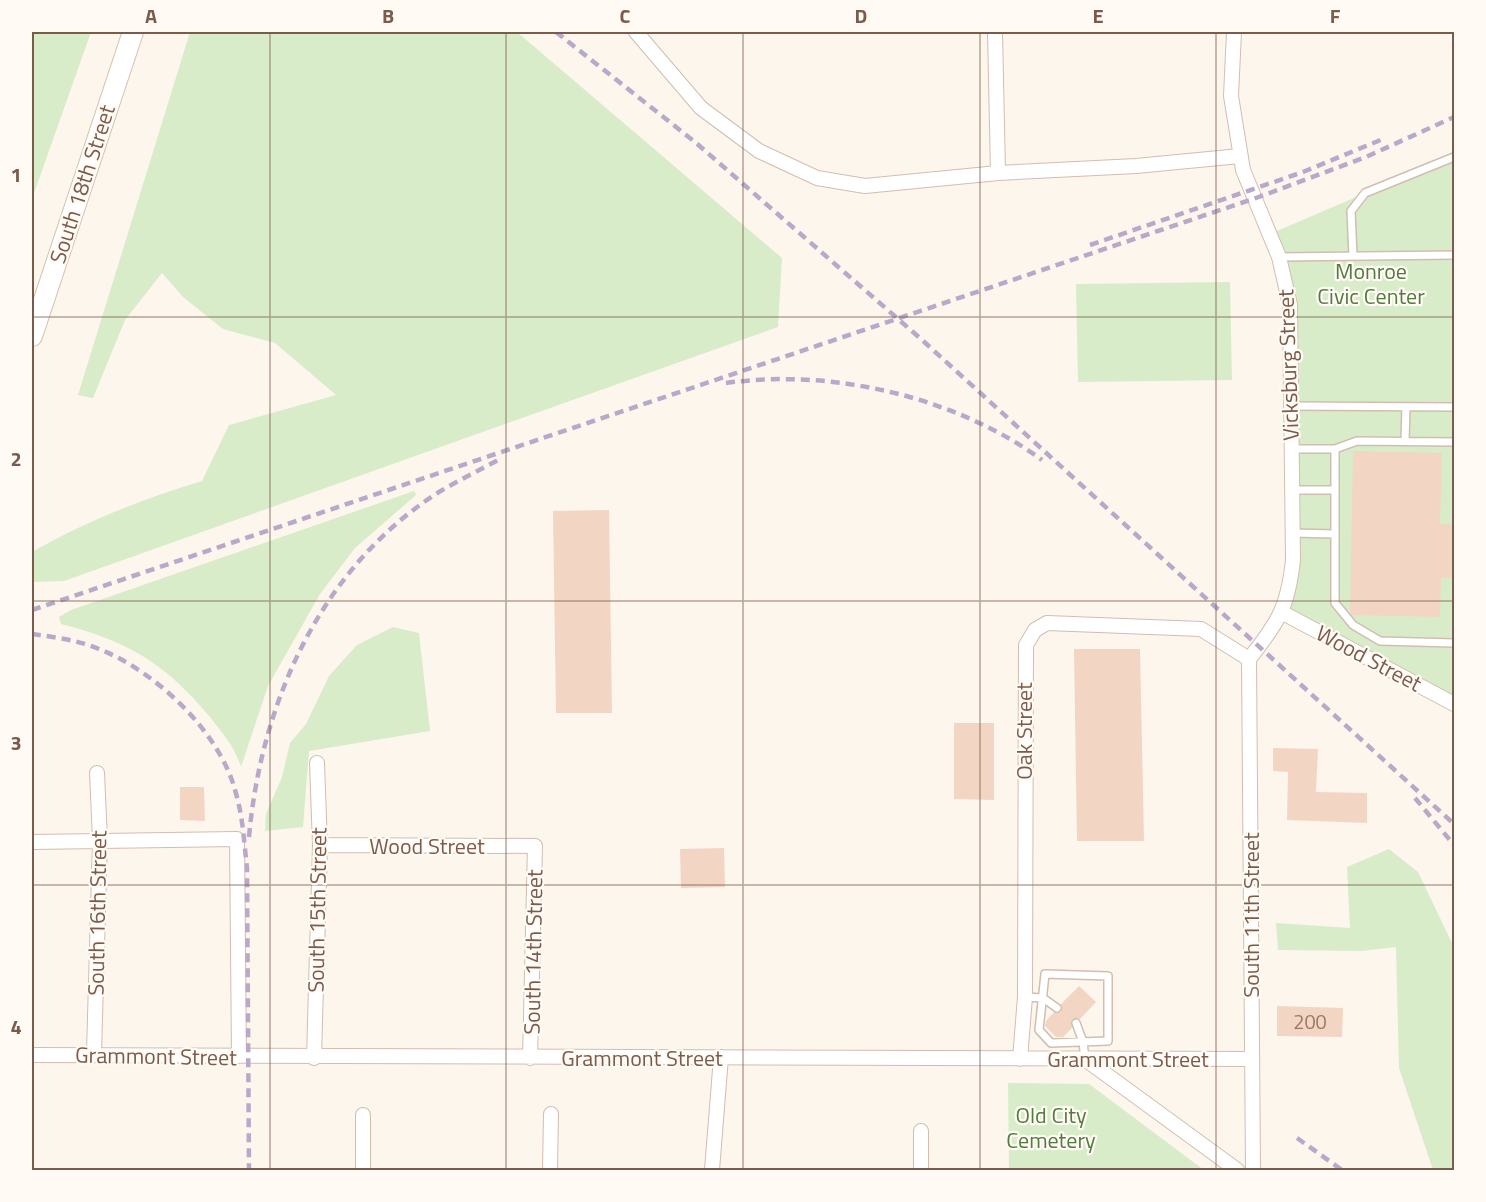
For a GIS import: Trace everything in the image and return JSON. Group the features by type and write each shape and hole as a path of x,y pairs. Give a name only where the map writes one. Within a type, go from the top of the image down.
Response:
{"main road":[{"name":"South 18th Street","path":"32,336 133,32"}],"street":[{"path":"636,32 701,108 759,151 817,178 865,186 998,173 1136,166 1240,156"},
{"path":"994,32 998,173"},
{"name":"Vicksburg Street","path":"1234,32 1231,96 1240,156 1243,170 1279,257 1290,305 1292,449 1290,590 1283,613 1249,659"},
{"name":"Wood Street","path":"1283,613 1455,704"},
{"name":"Oak Street","path":"1020,1059 1025,998 1024,661 1026,645 1035,630 1047,623 1201,629 1249,659"},
{"name":"South 11th Street","path":"1249,659 1253,1170"},
{"name":"South 15th Street","path":"314,1058 320,845 317,763"},
{"name":"South 16th Street","path":"94,1053 100,840 97,773"},
{"path":"32,842 237,839 238,1056"},
{"name":"Wood Street","path":"320,845 535,846"},
{"name":"South 14th Street","path":"530,1058 535,846"},
{"name":"Grammont Street","path":"32,1055 94,1053 314,1058 1252,1059"},
{"path":"712,1170 721,1057"},
{"path":"1085,1059 1237,1170"},
{"path":"550,1170 551,1114"},
{"path":"363,1115 363,1170"},
{"path":"921,1131 921,1170"}],"lane":[{"path":"1353,256 1351,210 1365,193 1455,157"},
{"path":"1279,257 1455,255"},
{"path":"1291,406 1455,407"},
{"path":"1405,441 1406,407"},
{"path":"1292,449 1335,449 1357,441 1455,442"},
{"path":"1335,449 1335,603 1353,625 1380,641 1455,643"},
{"path":"1292,490 1335,490"},
{"path":"1292,533 1335,534"},
{"path":"1045,974 1108,976 1108,1041 1083,1042 1051,1042 1039,1030 1045,974"},
{"path":"1025,998 1043,998 1058,1008"},
{"path":"1076,1023 1083,1042 1085,1059"}],"green space":[{"path":"32,32 91,32 32,199"},
{"path":"190,32 517,32 782,258 778,327 64,581 32,582 32,552 73,530 115,512 202,481 229,425 336,395 275,343 223,329 183,297 162,273 125,320 93,398 78,395"},
{"name":"Monroe Civic Center","path":"1454,155 1454,704 1283,613 1290,590 1290,305 1270,234"},
{"path":"1230,282 1232,380 1078,382 1076,284"},
{"path":"414,491 416,495 355,548 320,594 268,686 241,767 224,735 178,682 126,647 106,638 61,624 59,617 71,610"},
{"path":"393,627 419,633 430,731 309,751 303,827 265,831 266,814 282,777 290,743 306,724 329,676 357,645"},
{"path":"1389,849 1418,872 1452,943 1454,1170 1433,1170 1399,1068 1396,947 1361,951 1278,950 1276,923 1350,928 1347,867"},
{"name":"Old City Cemetery","path":"1008,1083 1089,1084 1204,1170 1009,1170"}],"building":[{"path":"1353,451 1442,453 1440,524 1455,525 1455,578 1441,578 1440,617 1352,615 1350,612"},
{"path":"609,510 612,713 556,713 553,511"},
{"path":"1074,649 1140,649 1144,841 1077,841"},
{"path":"954,723 994,723 994,800 954,799"},
{"path":"1273,748 1318,749 1316,792 1367,793 1367,823 1287,820 1288,772 1273,771"},
{"path":"180,787 204,787 205,821 180,820"},
{"path":"724,848 725,887 681,888 680,849"},
{"path":"1079,986 1096,1002 1080,1019 1072,1019 1072,1028 1063,1037 1056,1037 1045,1026 1046,1021 1054,1012 1061,1012 1061,1004"},
{"path":"1277,1006 1343,1008 1342,1037 1277,1036"}],"railway":[{"path":"556,32 695,142 921,339 1454,824"},
{"path":"32,610 1256,198 1366,157 1454,117"},
{"path":"1090,245 1303,172 1383,139"},
{"path":"726,383 766,379 808,380 850,384 892,392 971,419 1008,438 1042,460"},
{"path":"249,837 256,786 267,737 283,688 304,642 330,599 361,559 397,523 439,492 500,459"},
{"path":"32,634 66,639 91,646 142,672 182,706 200,725 227,768 240,810 247,868 249,1170"},
{"path":"1415,798 1454,845"},
{"path":"1297,1138 1342,1170"}]}
